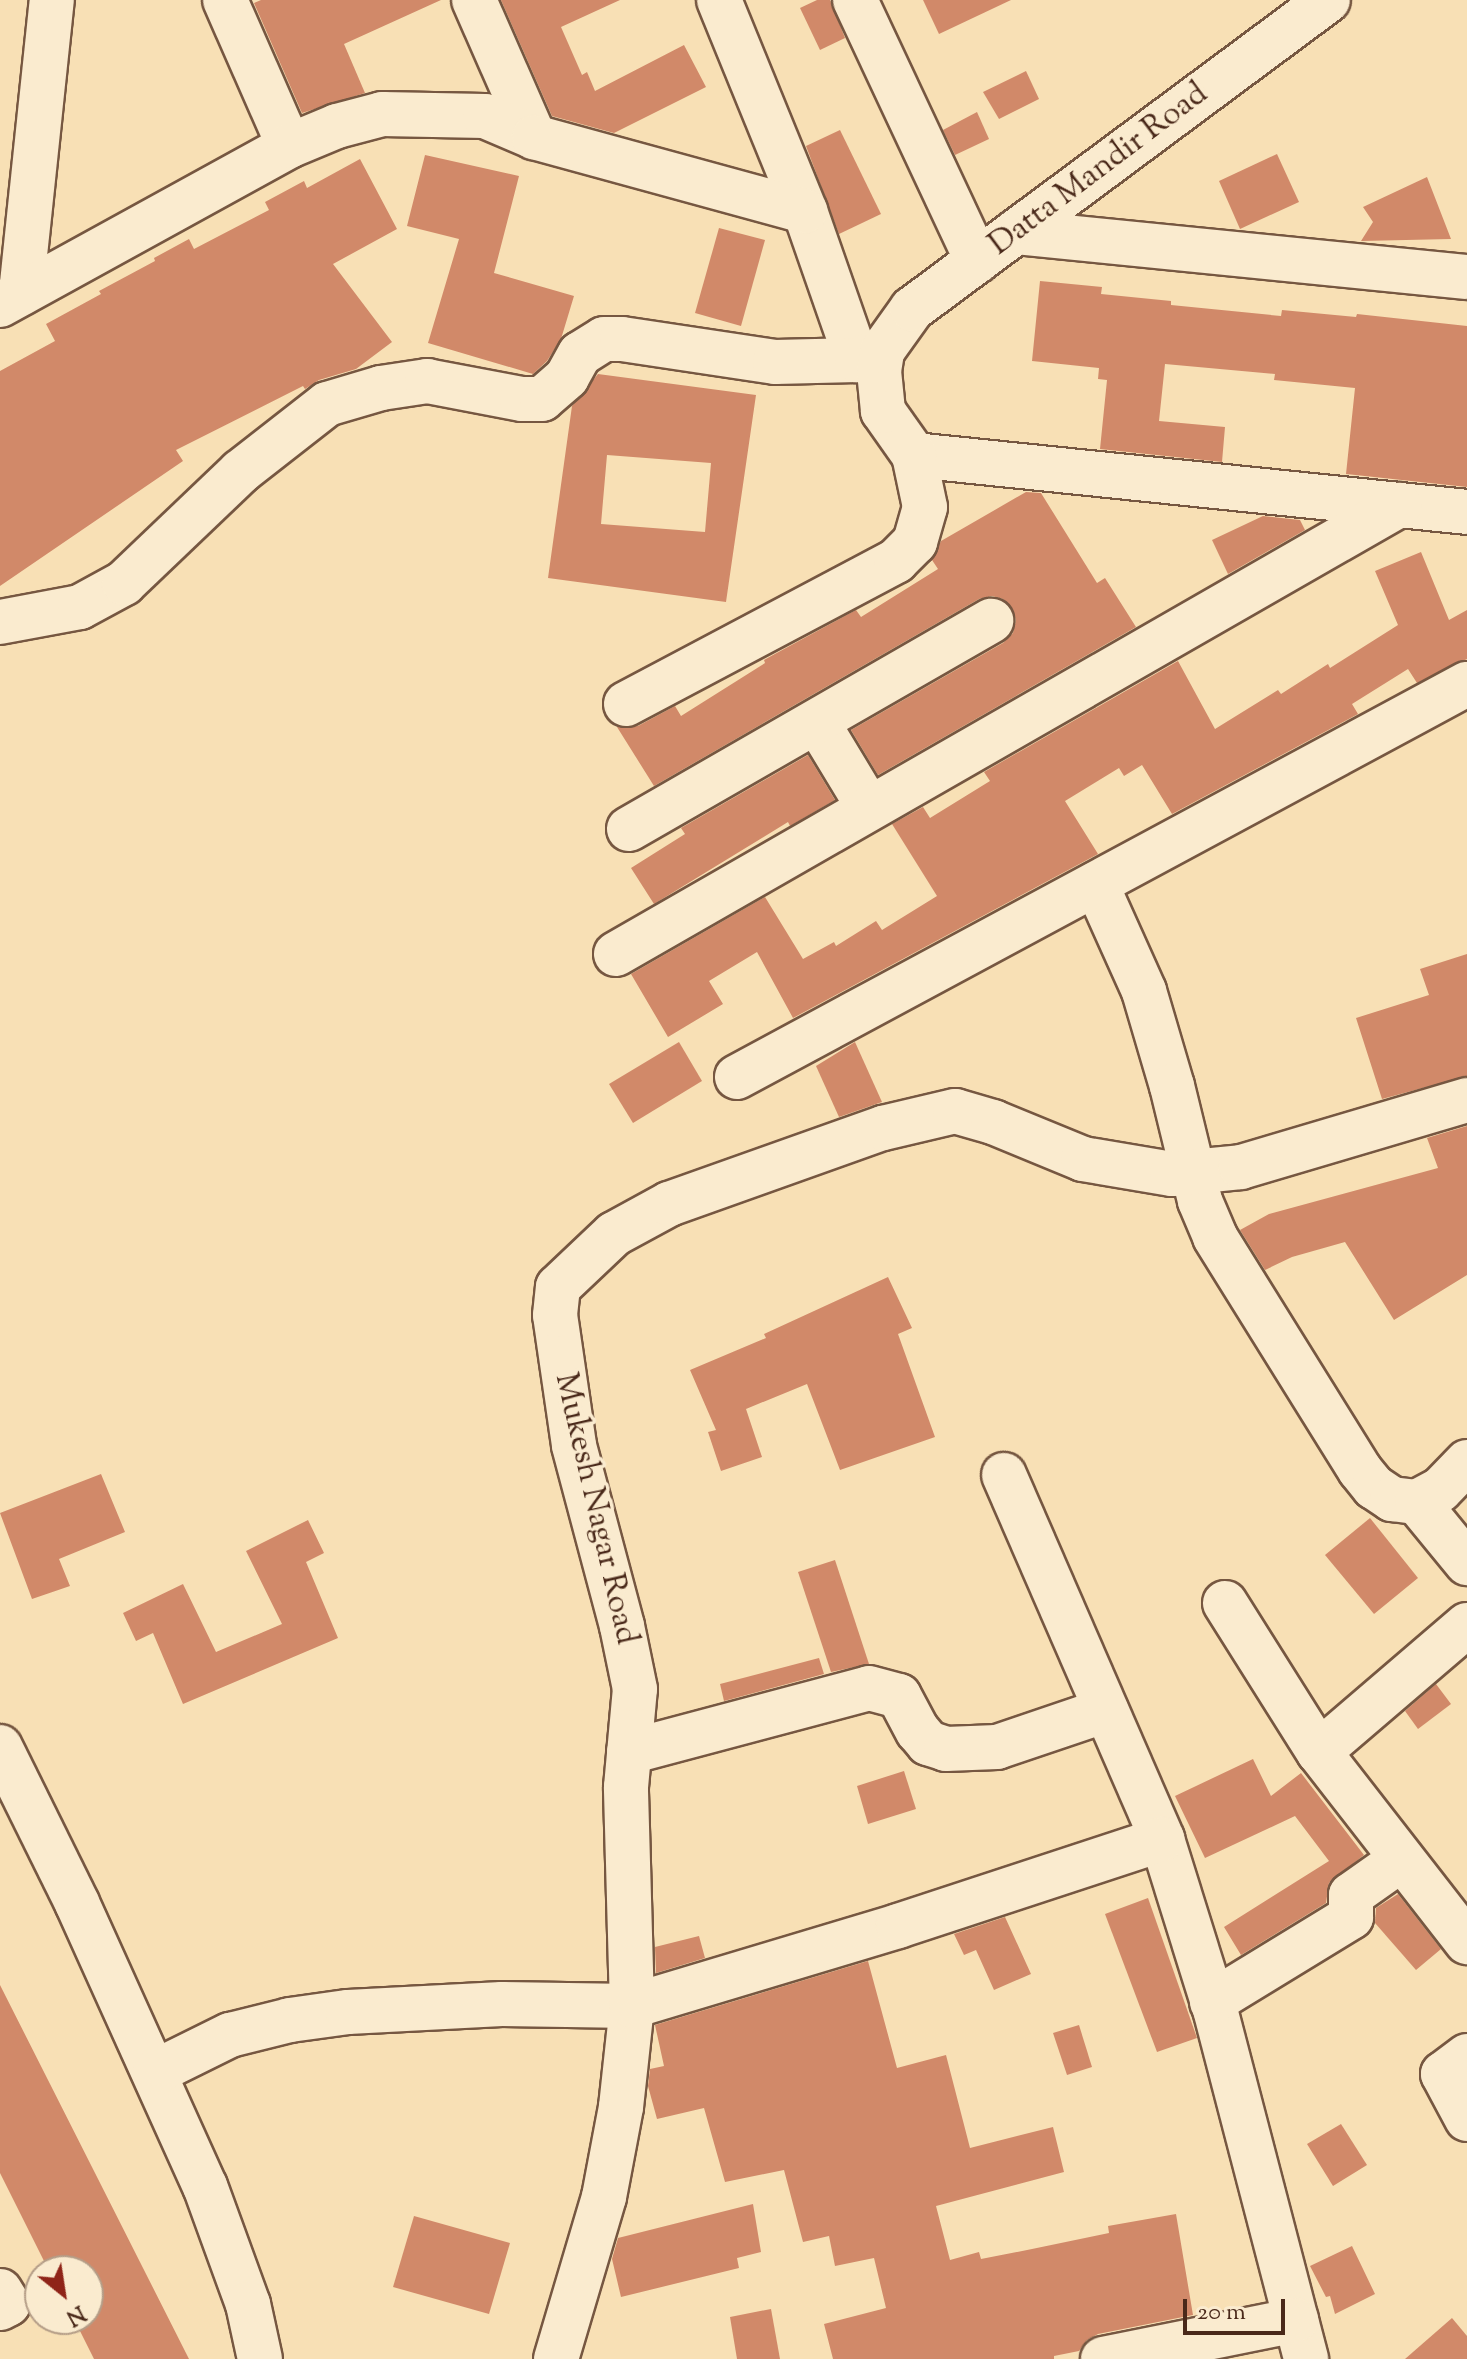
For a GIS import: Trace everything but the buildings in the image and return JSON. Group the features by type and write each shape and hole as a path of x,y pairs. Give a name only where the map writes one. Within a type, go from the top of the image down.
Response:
{"street":[{"path":"11,299 52,0"},
{"path":"225,0 289,146"},
{"path":"474,0 534,137"},
{"path":"855,0 977,261"},
{"name":"Datta Mandir Road","path":"870,356 912,309 1328,0"},
{"path":"626,704 896,561 915,542 925,507 914,455 883,411 879,371 805,211 723,1"},
{"path":"11,299 289,146 337,126 382,114 485,116 534,137 805,211"},
{"path":"1016,232 1467,277"},
{"path":"0,622 80,607 124,583 240,472 327,404 381,388 427,381 522,399 542,399 567,377 580,354 604,339 775,362 870,356"},
{"path":"914,455 1467,512"},
{"path":"616,954 1399,505"},
{"path":"629,829 991,621"},
{"path":"737,1077 1467,684"},
{"path":"817,722 869,808"},
{"path":"1096,884 1144,991 1172,1086 1192,1171 1215,1237 1360,1470 1374,1487 1392,1499 1417,1502 1440,1490 1467,1462"},
{"name":"Mukesh Nagar Road","path":"556,2359 604,2197 621,2107 632,2006 626,1787 635,1689 622,1626 574,1445 555,1315 558,1287 577,1265 614,1234 669,1204 883,1128 955,1111 993,1122 1083,1159 1172,1174 1241,1167 1467,1100"},
{"path":"1004,1475 1162,1839 1212,2002 1301,2339 1103,2359"},
{"path":"1417,1502 1467,1563"},
{"path":"1225,1603 1319,1752 1467,1942"},
{"path":"1319,1752 1467,1625"},
{"path":"629,1752 869,1688 899,1696 928,1743 946,1749 997,1747 1106,1710"},
{"path":"0,1747 155,2072 214,2210 248,2304 260,2359"},
{"path":"155,2072 230,2035 290,2020 348,2012 502,2004 632,2006 898,1926 1162,1839"},
{"path":"1212,2002 1351,1917 1351,1895 1402,1859"},
{"path":"1467,2056 1443,2074 1467,2119"},
{"path":"0,2291 8,2304 0,2308"}]}
